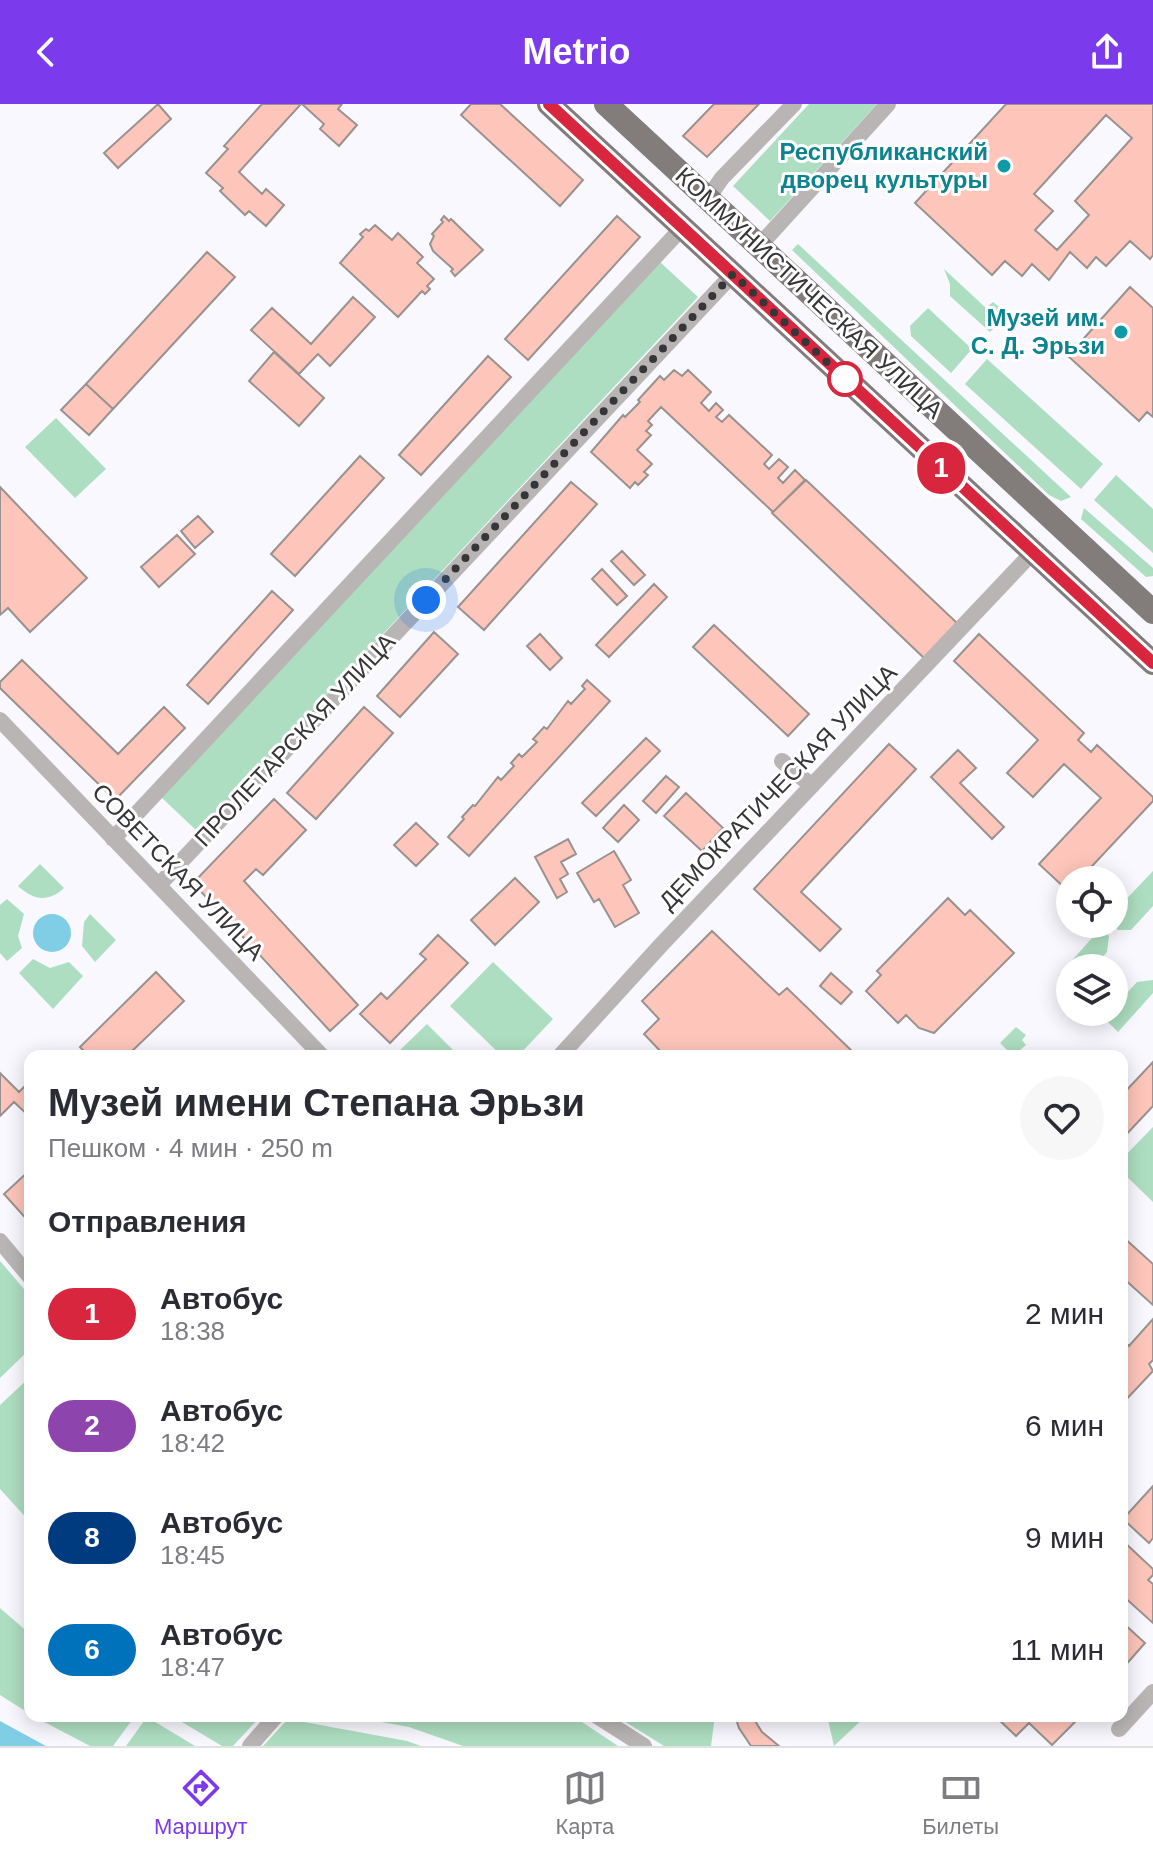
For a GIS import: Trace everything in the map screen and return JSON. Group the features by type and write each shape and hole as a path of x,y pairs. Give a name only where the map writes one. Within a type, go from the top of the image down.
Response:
{"main road":[{"name":"КОММУНИСТИЧЕСКАЯ УЛИЦА","path":"549,104 1153,663"},
{"name":"КОММУНИСТИЧЕСКАЯ УЛИЦА","path":"606,104 1153,612"},
{"path":"682,228 708,198"},
{"name":"ПРОЛЕТАРСКАЯ УЛИЦА","path":"733,274 759,246"}],"street":[{"path":"708,198 722,178 794,104"},
{"name":"ПРОЛЕТАРСКАЯ УЛИЦА","path":"759,246 888,104"},
{"path":"113,839 682,228"},
{"name":"ПРОЛЕТАРСКАЯ УЛИЦА","path":"159,885 733,274"},
{"name":"ДЕМОКРАТИЧЕСКАЯ УЛИЦА","path":"566,1050 1032,553"},
{"name":"СОВЕТСКАЯ УЛИЦА","path":"0,720 316,1050"},
{"path":"782,761 812,786"},
{"path":"0,1241 24,1270"},
{"path":"1128,1719 1153,1692"},
{"path":"250,1746 271,1722"},
{"path":"606,1722 644,1746"},
{"path":"1119,1729 1125,1722"}],"green space":[{"path":"809,104 877,104 770,221 733,186"},
{"path":"798,244 1071,497 1061,501 1049,495 792,250"},
{"path":"660,262 698,297 198,832 161,797"},
{"path":"944,269 986,308 993,302 1008,314 990,332 950,296 950,284"},
{"path":"928,308 972,349 951,373 911,336 910,326"},
{"path":"987,359 1103,464 1081,489 965,384"},
{"path":"56,418 106,469 75,498 25,447"},
{"path":"1116,475 1153,509 1153,553 1094,500"},
{"path":"1084,508 1153,568 1153,576 1146,577 1081,519"},
{"path":"40,864 64,888 46,898 35,897 18,886"},
{"path":"1153,871 1153,906 1131,930 1128,930 1128,897"},
{"path":"7,899 24,914 18,936 22,948 7,961 0,953 0,905"},
{"path":"90,914 116,940 95,962 82,946 84,922"},
{"path":"1092,938 1109,938 1105,954 1078,954"},
{"path":"33,959 50,968 69,962 83,976 53,1009 19,973"},
{"path":"493,962 553,1019 524,1050 496,1050 450,1006"},
{"path":"1153,980 1153,993 1128,1021 1128,992 1137,982"},
{"path":"427,1024 453,1050 400,1050"},
{"path":"1016,1027 1026,1035 1022,1040 1026,1045 1020,1050 1007,1050 1000,1043"},
{"path":"1153,1127 1153,1202 1128,1178 1128,1153"},
{"path":"0,1261 24,1289 24,1355 0,1378"},
{"path":"24,1383 24,1515 0,1489 0,1405"},
{"path":"0,1608 24,1629 24,1710 0,1695"},
{"path":"44,1722 131,1722 113,1746 90,1746"},
{"path":"143,1722 155,1722 195,1746 126,1746"},
{"path":"182,1722 255,1722 233,1746 222,1746"},
{"path":"285,1722 304,1722 421,1746 263,1746"},
{"path":"381,1722 582,1722 618,1746 463,1746 409,1727"},
{"path":"626,1722 714,1722 711,1746 664,1746"},
{"path":"828,1722 860,1722 834,1746"}],"water":[{"path":"52,914 66,919 71,933 66,947 52,952 38,947 33,933 38,919"},
{"path":"0,1721 46,1746 0,1746"}],"building":[{"path":"158,104 171,119 118,168 104,153"},
{"path":"262,104 301,104 239,172 262,194 266,189 284,205 266,226 249,211 245,215 206,173 228,149 224,146"},
{"path":"302,104 342,104 338,109 357,125 339,146 320,129 324,124"},
{"path":"471,104 500,104 583,180 560,206 461,115"},
{"path":"714,104 759,104 707,157 683,136"},
{"name":"Республиканский дворец культуры","path":"1006,104 1153,104 1153,255 1150,259 1130,241 1106,266 1096,257 1087,268 1070,252 1049,280 1032,264 1022,276 1005,261 992,275 915,203","holes":["1106,115 1132,138 1075,201 1089,215 1057,250 1035,230 1053,211 1034,194"]},
{"path":"444,216 483,250 455,276 451,271 453,269 433,251 430,244 432,234 443,222"},
{"path":"617,216 640,237 528,360 505,339"},
{"path":"375,225 392,240 398,233 423,257 417,263 434,279 427,286 430,289 425,294 422,291 398,317 340,263 363,237 360,234"},
{"path":"207,252 235,277 113,409 86,384"},
{"name":"Музей им. С. Д. Эрьзи","path":"1130,287 1153,308 1153,417 1147,412 1139,421 1068,356"},
{"path":"353,297 375,317 330,366 318,354 299,374 251,330 272,308 311,344"},
{"path":"274,352 324,398 299,426 249,381"},
{"path":"488,356 511,377 421,475 399,455"},
{"path":"674,370 682,376 688,370 711,392 701,403 709,411 716,403 723,410 716,417 722,422 729,415 772,455 764,464 769,469 779,459 788,467 778,478 783,483 795,470 805,480 773,512 661,407 648,421 652,425 646,431 651,435 637,450 652,464 644,472 648,475 638,485 635,482 630,488 591,452 623,415 625,417 640,402 638,400 660,376 664,380"},
{"path":"86,384 113,409 89,435 61,410"},
{"path":"360,456 384,478 295,576 271,554"},
{"path":"806,480 957,623 924,658 772,513"},
{"path":"571,482 597,504 484,630 458,607"},
{"path":"0,487 87,578 30,632 8,608 0,615"},
{"path":"198,516 213,532 195,548 181,531"},
{"path":"177,535 195,554 159,587 141,567"},
{"path":"622,551 645,575 634,585 611,561"},
{"path":"602,569 627,596 617,605 592,579"},
{"path":"654,584 667,597 609,657 596,645"},
{"path":"272,591 293,610 208,704 187,685"},
{"path":"714,625 809,714 788,736 693,647"},
{"path":"434,632 458,654 400,717 377,696"},
{"path":"540,634 562,658 550,670 527,646"},
{"path":"979,634 1084,733 1078,740 1091,752 1097,745 1153,797 1153,801 1092,866 1056,866 1056,880 1039,864 1101,798 1064,764 1033,797 1007,773 1038,740 954,661"},
{"path":"22,660 118,754 164,707 185,728 115,800 0,688 0,682"},
{"path":"587,680 610,701 469,856 448,837 498,777 501,780 514,766 511,763 519,754 522,757 537,742 533,739 544,727 547,729 568,701 571,704 585,689 582,686"},
{"path":"364,707 393,733 316,819 287,793"},
{"path":"646,738 660,751 596,816 582,803"},
{"path":"889,744 916,769 801,892 841,929 820,951 754,889"},
{"path":"958,750 976,768 960,783 1004,827 992,839 931,777"},
{"path":"666,776 679,787 656,813 643,801"},
{"path":"686,793 723,828 702,851 664,816"},
{"path":"274,799 306,830 263,875 256,869 244,881 358,1005 330,1031 193,883"},
{"path":"624,805 639,820 618,842 603,828"},
{"path":"416,823 438,844 416,866 394,845"},
{"path":"568,839 576,854 561,862 568,874 560,879 567,892 557,898 535,857"},
{"path":"614,851 631,880 623,885 639,913 615,927 599,899 594,902 577,873"},
{"path":"515,878 539,902 495,945 471,920"},
{"path":"948,898 965,915 970,910 1014,953 934,1033 919,1028 906,1015 898,1023 866,991 881,975 877,971"},
{"path":"712,931 779,995 787,988 851,1050 659,1050 644,1034 659,1019 642,1001"},
{"path":"438,935 468,963 390,1043 360,1014 381,993 387,999 426,959 420,954"},
{"path":"156,972 184,1001 133,1050 83,1050 80,1047"},
{"path":"831,973 852,992 841,1004 820,986"},
{"path":"1153,1062 1153,1106 1128,1133 1128,1089"},
{"path":"0,1073 19,1092 24,1087 24,1111 14,1102 0,1116"},
{"path":"24,1176 24,1216 4,1194"},
{"path":"1128,1241 1153,1264 1153,1305 1128,1282"},
{"path":"1153,1319 1153,1360 1149,1364 1153,1371 1128,1398 1128,1345"},
{"path":"1153,1486 1153,1538 1149,1543 1128,1524 1128,1514"},
{"path":"1128,1546 1153,1569 1153,1575 1148,1580 1153,1584 1153,1623 1128,1600"},
{"path":"1128,1627 1145,1643 1128,1662"},
{"path":"737,1722 756,1722 762,1732 779,1746 751,1746"},
{"path":"1001,1722 1075,1722 1052,1745 1029,1723 1016,1736"}],"bus line":[{"name":"1","path":"549,104 1153,663"}],"place":[{"name":"Республиканский дворец культуры","path":"1004,166"},
{"name":"Музей им. С. Д. Эрьзи","path":"1121,332"}],"route":[{"path":"426,600 733,274 845,379"}]}
